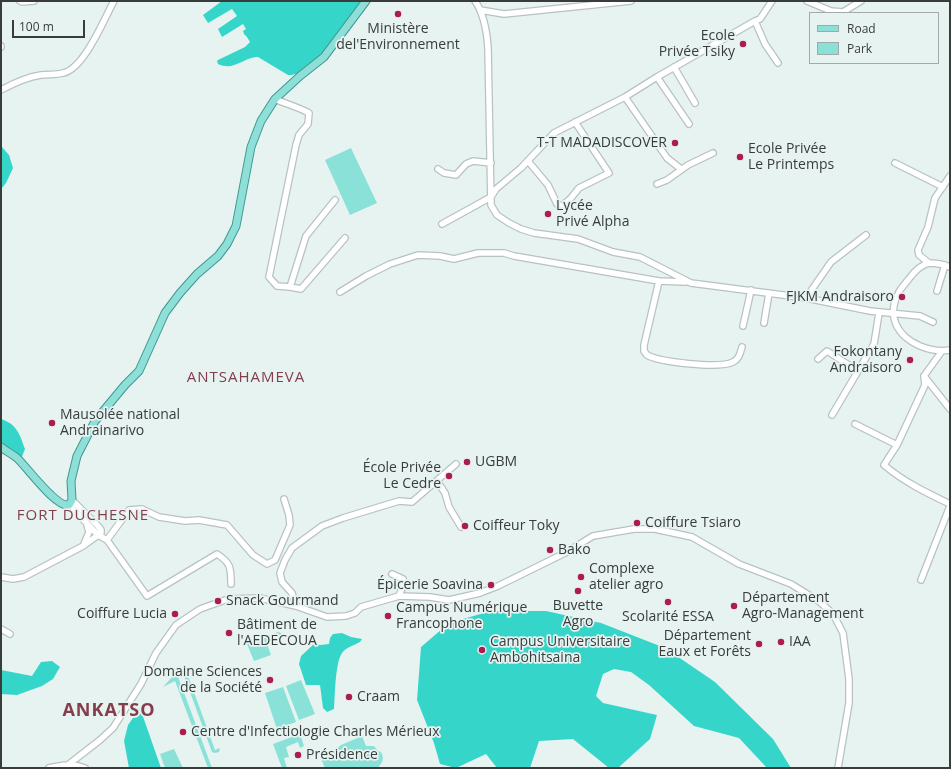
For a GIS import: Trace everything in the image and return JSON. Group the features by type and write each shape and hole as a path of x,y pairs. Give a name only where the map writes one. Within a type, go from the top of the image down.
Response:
{"main road":[{"path":"1,447 17,458 51,496 63,505 70,503 71,480 77,456 95,421 124,385 139,371 165,314 180,293 197,274 218,256 227,244 236,226 251,147 261,121 275,99 324,57 366,1"}],"street":[{"path":"20,1 34,1"},
{"path":"1,90 19,80 41,75 65,73 76,66 86,54 114,1"},
{"path":"474,1 480,10 489,53 491,197 493,209 497,215 521,229 534,233 573,238 613,252 640,257 690,282"},
{"path":"480,10 504,14 631,1"},
{"path":"442,224 491,197 496,189 528,161 554,133 625,96 755,21 762,15 772,1"},
{"path":"807,1 831,11 843,12 862,1"},
{"path":"755,21 765,44 778,63"},
{"path":"674,67 695,104"},
{"path":"657,77 689,124"},
{"path":"625,96 668,158 681,169"},
{"path":"275,99 309,113 308,124 299,135 296,145 269,277 277,286 301,289 345,238"},
{"path":"528,161 548,185 557,204 562,206 579,188 609,173 575,122"},
{"path":"657,184 667,180 681,169 713,153"},
{"path":"438,169 444,173 456,175 466,164 473,161 491,163"},
{"path":"895,163 943,186"},
{"path":"937,291 948,266 929,263 919,254 918,250 928,227 935,198 950,176"},
{"path":"290,287 306,236 335,200"},
{"path":"806,298 831,262 866,235"},
{"path":"340,292 366,276 390,264 418,255 440,256 454,259 478,253 504,253 658,281 690,282 751,290 806,298 879,313 920,316 933,322"},
{"path":"929,263 915,270 899,292 894,304 894,320 899,331 917,345 942,351 950,350"},
{"path":"658,281 644,345 644,351 647,355 703,366 727,364 740,357 742,347"},
{"path":"743,326 751,290"},
{"path":"764,323 769,293"},
{"path":"832,414 874,344 879,313"},
{"path":"818,359 827,351 858,371"},
{"path":"921,580 950,505 920,490 884,465 897,445 925,385 924,376 942,351"},
{"path":"924,376 950,409"},
{"path":"856,424 897,445"},
{"path":"296,606 292,593 282,582 280,573 292,548 322,526 399,501 412,502 456,464"},
{"path":"437,481 445,493 449,507 461,527"},
{"path":"107,540 129,510 142,508 159,517 184,521 199,520 227,525 253,555 267,564 274,560 290,526 289,515 284,499"},
{"path":"70,503 87,524 98,535 107,540 147,596 217,554 226,560 231,569 231,584"},
{"path":"1,577 13,579 24,577 83,546 101,533 101,530 70,503"},
{"path":"83,546 89,532 87,524"},
{"path":"68,767 113,728 141,684 156,654 176,625 200,609 228,599 260,598 296,606 327,617 346,616 355,613 360,607 399,596 449,600 480,593 498,586 599,535 634,528 655,529 692,537 739,564 791,584 820,602 833,614 843,633 849,679 849,703 838,768"},
{"path":"392,574 403,579 404,583 399,596"},
{"path":"1,629 10,634"},
{"path":"49,768 83,767"}],"green space":[{"path":"351,148 377,203 350,215 325,160"},
{"path":"278,632 281,633 283,637 267,644 271,655 254,661 247,644"},
{"path":"189,668 192,670 187,673 215,750 220,748 219,752 212,752 183,673 184,670"},
{"path":"177,674 212,768 208,768 175,681 163,687 173,676"},
{"path":"301,680 315,714 299,720 286,686"},
{"path":"283,687 296,722 277,729 265,693"},
{"path":"300,734 304,746 300,748 298,742 286,747 289,757 284,758 287,768 282,768 273,744"},
{"path":"362,736 366,746 374,746 382,754 383,759 378,768 325,768 320,756"},
{"path":"174,749 183,768 165,768 160,754"}],"shaded area":[{"path":"222,1 363,1 319,57 308,67 298,73 288,75 258,57 253,57 229,66 218,64 218,60 245,47 250,42 244,34 243,31 246,29 243,24 222,37 218,29 237,16 232,9 208,23 203,15"},
{"path":"2,147 9,155 13,168 6,183 1,189"},
{"path":"1,419 11,424 19,435 25,449 21,459 1,445"},
{"path":"491,611 546,611 601,623 665,648 715,682 773,739 791,768 767,768 739,738 694,726 649,685 631,672 614,669 603,674 596,696 603,703 657,715 650,739 618,768 609,768 573,739 539,741 530,768 497,768 486,754 456,768 440,764 434,743 417,700 421,647 449,623"},
{"path":"342,633 351,637 362,639 360,642 346,649 342,653 338,664 334,709 327,712 323,708 320,685 306,685 299,664 301,656 314,644 329,644 330,638 333,634"},
{"path":"52,661 60,667 53,679 42,686 17,695 1,694 1,670 32,676 41,662"},
{"path":"140,708 161,768 129,768 124,741 128,725"}],"place":[{"name":"Ministère del'Environnement","path":"398,14"},
{"name":"Ecole Privée Tsiky","path":"743,44"},
{"name":"T-T MADADISCOVER","path":"675,143"},
{"name":"Ecole Privée Le Printemps","path":"740,157"},
{"name":"Lycée Privé Alpha","path":"548,214"},
{"name":"FJKM Andraisoro","path":"902,297"},
{"name":"Fokontany Andraisoro","path":"910,360"},
{"name":"Mausolée national Andrainarivo","path":"52,423"},
{"name":"UGBM","path":"467,462"},
{"name":"École Privée Le Cedre","path":"449,476"},
{"name":"Coiffure Tsiaro","path":"637,523"},
{"name":"Coiffeur Toky","path":"465,526"},
{"name":"Bako","path":"550,550"},
{"name":"Complexe atelier agro","path":"581,577"},
{"name":"Épicerie Soavina","path":"491,585"},
{"name":"Buvette Agro","path":"578,591"},
{"name":"Snack Gourmand","path":"218,601"},
{"name":"Scolarité ESSA","path":"668,602"},
{"name":"Département Agro-Management","path":"734,606"},
{"name":"Coiffure Lucia","path":"175,614"},
{"name":"Campus Numérique Francophone","path":"388,616"},
{"name":"Bâtiment de l'AEDECOUA","path":"229,633"},
{"name":"IAA","path":"781,642"},
{"name":"Département Eaux et Forêts","path":"759,644"},
{"name":"Campus Universitaire Ambohitsaina","path":"482,650"},
{"name":"Domaine Sciences de la Société","path":"270,680"},
{"name":"Craam","path":"349,697"},
{"name":"Centre d'Infectiologie Charles Mérieux","path":"183,732"},
{"name":"Présidence","path":"298,755"}],"district":[{"name":"ANTSAHAMEVA","path":"246,378"},
{"name":"FORT DUCHESNE","path":"83,516"},
{"name":"ANKATSO","path":"109,711"}]}
